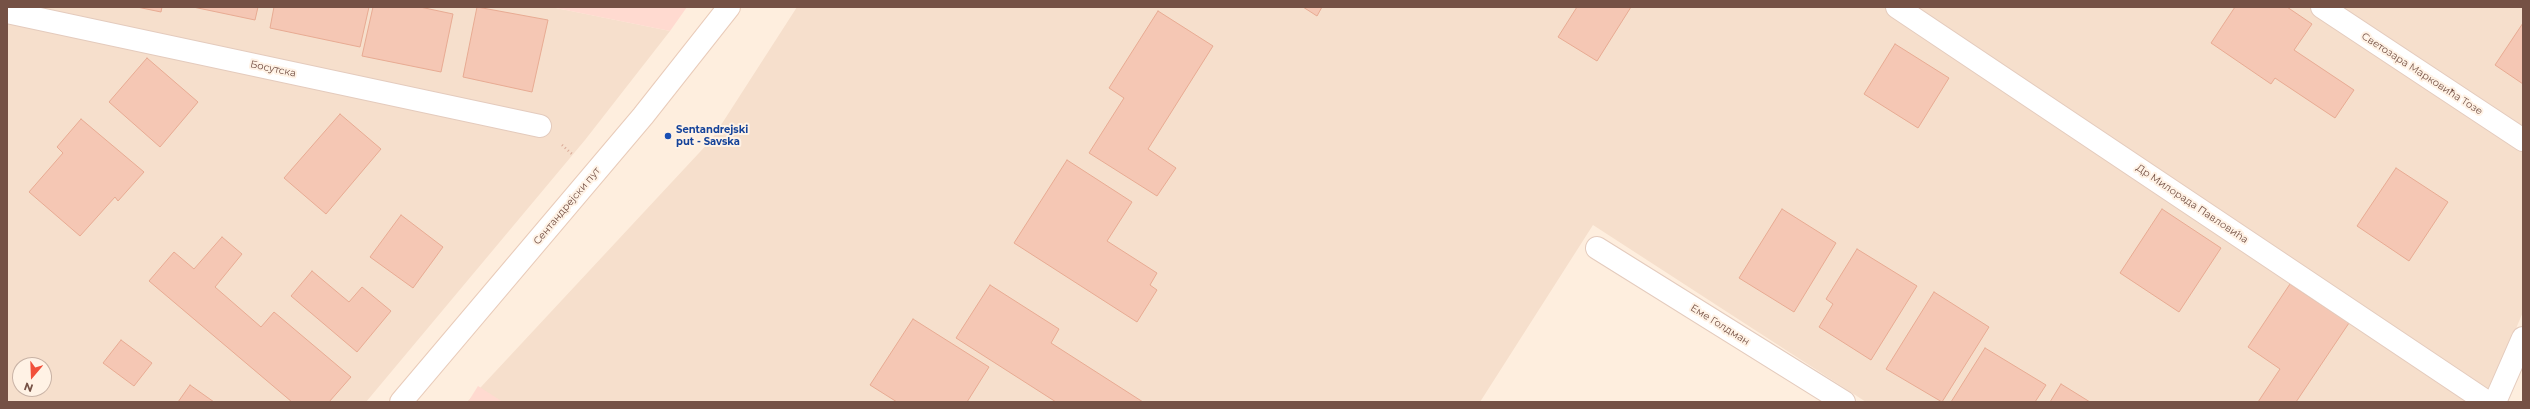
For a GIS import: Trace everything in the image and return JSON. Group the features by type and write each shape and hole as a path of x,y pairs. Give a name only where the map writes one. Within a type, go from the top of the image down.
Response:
{"street":[{"name":"Сентандрејски пут","path":"401,402 682,70 729,7"},
{"name":"Др Милорада Павловића","path":"1897,7 2487,402"},
{"name":"Светозара Марковића Тозе","path":"2322,7 2523,140"},
{"name":"Босутска","path":"7,12 540,126"},
{"name":"Еме Голдман","path":"1597,248 1844,402"},
{"path":"2495,402 2523,338"}],"path":[{"path":"540,126 595,174"}],"shaded area":[{"path":"7,7 551,7 670,31 585,140 366,402 7,402"},
{"path":"551,7 687,7 670,31"},
{"path":"797,7 2523,7 2523,312 2485,402 1866,402 1593,225 1480,402 467,402 712,139"},
{"path":"478,386 503,402 468,402"}],"building":[{"path":"137,7 162,7 161,12"},
{"path":"193,7 258,7 255,20"},
{"path":"274,7 369,7 360,47 270,28"},
{"path":"373,7 420,7 453,14 441,72 362,56"},
{"path":"477,7 548,20 532,92 463,77"},
{"path":"1303,7 1322,7 1317,16"},
{"path":"1577,7 1631,7 1597,61 1558,37"},
{"path":"2235,7 2287,7 2312,24 2294,50 2354,90 2335,118 2275,78 2271,84 2211,43"},
{"path":"1158,11 1213,46 1148,149 1176,168 1157,196 1089,153 1124,98 1109,88"},
{"path":"2523,23 2523,84 2495,65"},
{"path":"1895,44 1949,78 1918,128 1864,94"},
{"path":"147,58 198,102 160,147 109,102"},
{"path":"340,114 381,149 326,214 284,178"},
{"path":"81,119 144,172 118,201 115,197 80,236 29,192 63,153 57,147"},
{"path":"1067,160 1132,202 1107,241 1157,273 1150,285 1157,290 1137,322 1014,243"},
{"path":"2396,168 2448,202 2409,261 2357,226"},
{"path":"1782,209 1836,243 1794,312 1739,278"},
{"path":"2162,209 2221,248 2179,312 2120,273"},
{"path":"401,215 443,247 413,288 370,257"},
{"path":"222,237 242,254 215,287 261,327 274,312 351,377 329,402 292,402 149,281 174,252 194,269"},
{"path":"1857,249 1917,286 1871,360 1819,327 1833,304 1826,299"},
{"path":"312,271 349,302 362,287 391,311 357,352 291,296"},
{"path":"2290,284 2349,323 2296,402 2258,402 2280,369 2248,347"},
{"path":"990,285 1059,329 1051,343 1143,402 1056,402 956,338"},
{"path":"1934,292 1989,327 1942,402 1886,369"},
{"path":"913,319 989,367 967,402 897,402 870,385"},
{"path":"121,340 152,363 134,386 103,363"},
{"path":"1985,348 2046,385 2035,402 1951,402"},
{"path":"2061,384 2090,402 2050,402"},
{"path":"190,385 214,402 178,402"}],"place":[{"name":"Sentandrejski put - Savska","path":"668,136"}]}
